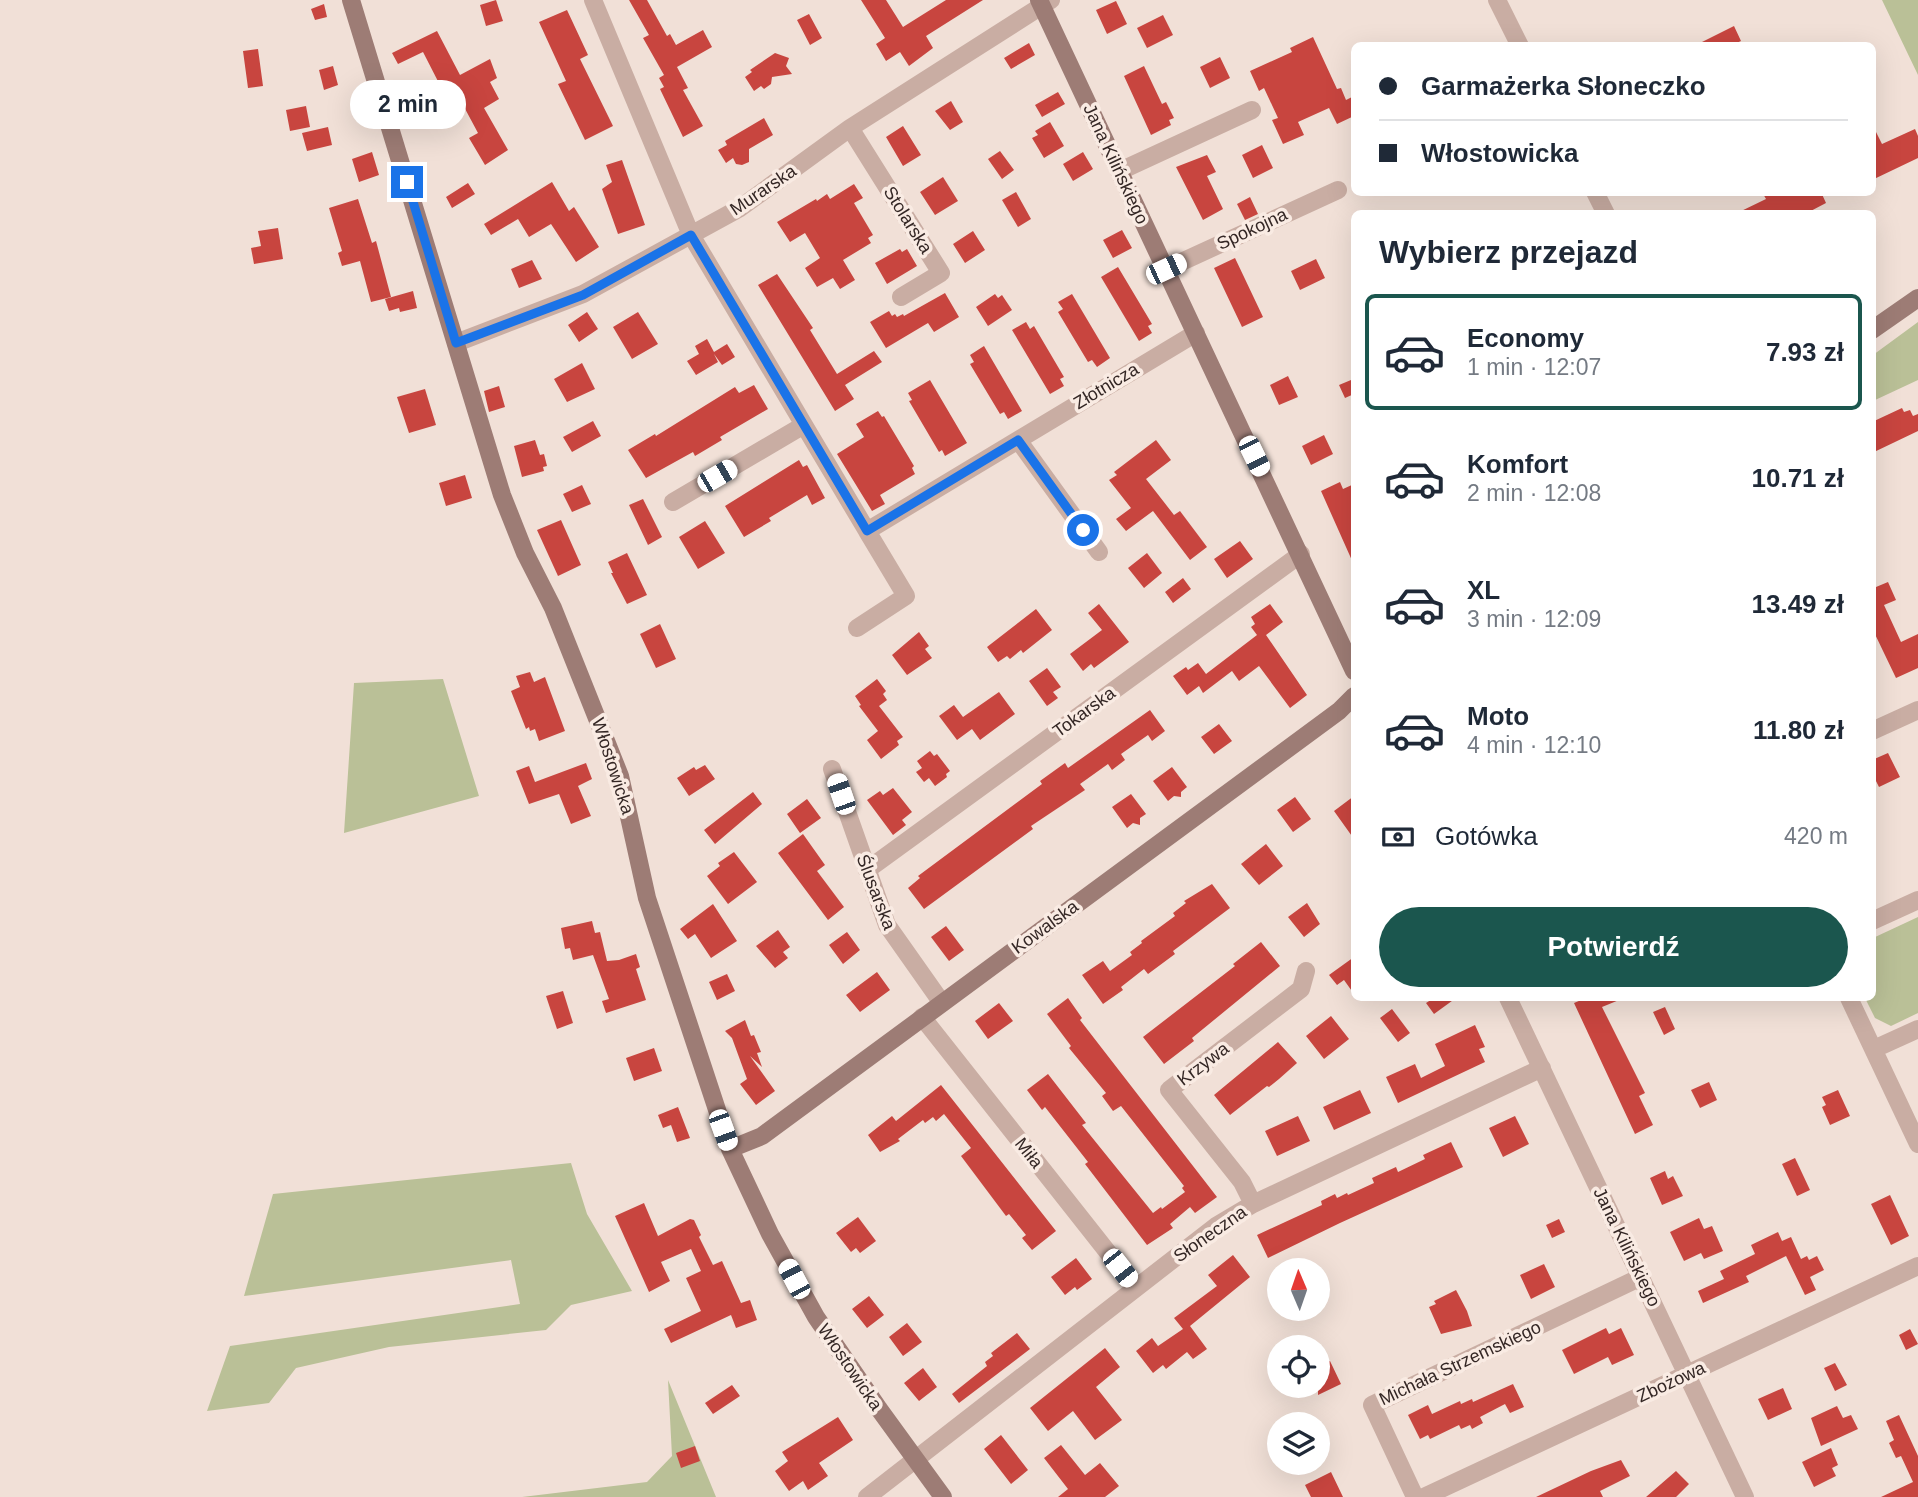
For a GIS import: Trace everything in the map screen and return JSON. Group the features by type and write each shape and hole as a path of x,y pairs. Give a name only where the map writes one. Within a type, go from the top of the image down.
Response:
{"main road":[{"name":"Włostowicka","path":"351,0 502,495 525,552 553,608 620,776 648,898 730,1149 770,1234 816,1317 943,1497"},
{"name":"Jana Kilińskiego","path":"1044,2 1120,171 1351,664"},
{"path":"1876,327 1918,298"},
{"name":"Kowalska","path":"730,1149 762,1136 1328,719 1351,699"}],"street":[{"path":"593,0 691,235 906,596 857,628"},
{"path":"1497,0 1518,42"},
{"name":"Murarska","path":"456,343 583,295 691,235 767,190 850,128 1044,2"},
{"path":"1120,171 1252,110"},
{"name":"Stolarska","path":"850,128 942,273 901,297"},
{"name":"Spokojna","path":"1166,269 1338,190"},
{"name":"Złotnicza","path":"867,531 1196,333"},
{"path":"673,502 804,425"},
{"path":"1018,440 1099,552"},
{"name":"Tokarska","path":"867,870 1301,554"},
{"path":"1876,724 1918,710"},
{"name":"Ślusarska","path":"832,769 887,925 942,1003"},
{"path":"1876,919 1918,900"},
{"name":"Krzywa","path":"1253,1204 1242,1182 1169,1090 1301,989 1306,971"},
{"name":"Jana Kilińskiego","path":"1509,1001 1745,1497"},
{"path":"1850,1001 1918,1144"},
{"name":"Miła","path":"922,1017 1136,1288"},
{"path":"1874,1049 1918,1029"},
{"name":"Słoneczna","path":"867,1497 1216,1226 1253,1204 1542,1068"},
{"name":"Zbożowa","path":"1424,1497 1918,1266"},
{"name":"Michała Strzemskiego","path":"1415,1497 1372,1405 1641,1277"}],"green space":[{"path":"1882,0 1918,0 1918,75"},
{"path":"1918,322 1918,380 1876,400 1876,353"},
{"path":"443,679 479,796 344,833 354,683"},
{"path":"1918,917 1918,1013 1891,1026 1875,1018 1866,1001 1876,1001 1876,937"},
{"path":"571,1163 587,1214 632,1291 571,1305 546,1330 389,1347 296,1368 269,1403 207,1411 230,1346 520,1304 511,1260 244,1296 273,1194"},
{"path":"668,1380 716,1497 522,1497 647,1482 672,1456"}],"building":[{"path":"496,0 503,21 486,26 480,5"},
{"path":"629,0 647,0 667,36 670,34 676,45 703,30 712,47 677,67 688,88 683,90 703,126 683,137 660,89 664,87 659,78 664,75 643,38 649,35"},
{"path":"861,0 886,0 903,27 946,0 983,0 926,36 933,48 909,66 900,52 886,61 876,44 885,38"},
{"path":"1116,1 1127,24 1107,34 1096,10"},
{"path":"324,4 327,17 315,20 311,9"},
{"path":"567,10 588,55 580,59 613,126 585,140 558,84 566,81 539,22"},
{"path":"809,14 822,38 810,45 797,20"},
{"path":"1163,15 1173,35 1147,48 1137,28"},
{"path":"1734,26 1741,41 1739,42 1702,42"},
{"path":"437,31 460,75 490,59 497,78 490,82 499,99 484,108 508,150 485,165 469,138 478,133 463,105 448,114 438,96 444,93 423,52 398,64 392,53"},
{"path":"1313,37 1337,89 1341,88 1346,100 1351,98 1351,117 1337,124 1329,108 1298,122 1304,135 1283,144 1272,120 1278,118 1264,88 1259,91 1250,71 1292,52 1290,48"},
{"path":"1029,43 1035,55 1011,69 1004,58"},
{"path":"258,49 263,86 248,88 243,51"},
{"path":"775,53 789,58 786,66 792,74 772,77 771,84 754,91 745,77 752,72 750,70"},
{"path":"1220,57 1230,78 1210,88 1200,67"},
{"path":"333,66 338,85 324,90 319,70"},
{"path":"1144,66 1162,104 1166,102 1174,118 1169,120 1171,125 1151,135 1124,76"},
{"path":"1058,92 1065,104 1042,117 1035,105"},
{"path":"951,101 963,122 950,130 935,111"},
{"path":"306,106 310,127 290,131 286,110"},
{"path":"764,118 773,135 749,149 749,162 736,164 733,158 726,163 718,150 727,145 725,141"},
{"path":"1050,122 1064,146 1044,158 1032,138 1038,135 1035,131"},
{"path":"903,126 921,155 903,166 886,137"},
{"path":"328,127 332,145 307,151 302,133"},
{"path":"1915,129 1918,136 1918,158 1876,178 1876,132 1882,144"},
{"path":"1262,145 1273,168 1253,178 1242,155"},
{"path":"1000,151 1014,170 1002,179 988,159"},
{"path":"372,152 379,175 359,182 352,159"},
{"path":"1083,152 1093,169 1073,181 1063,164"},
{"path":"1207,155 1216,172 1207,176 1223,209 1203,220 1176,167"},
{"path":"622,160 645,225 618,234 602,189 612,182 606,165"},
{"path":"943,177 958,201 935,215 920,192"},
{"path":"552,182 569,211 574,207 599,247 576,262 551,224 529,237 518,219 491,235 484,224"},
{"path":"468,183 475,194 452,208 446,197"},
{"path":"854,184 863,198 854,203 873,235 868,238 871,243 843,260 855,280 840,289 833,278 817,287 805,268 820,258 805,233 790,242 777,222 816,199 817,201 827,194 830,199"},
{"path":"1016,192 1031,219 1018,227 1002,200"},
{"path":"1764,196 1823,196 1826,203 1813,210 1743,210 1766,199"},
{"path":"1250,197 1258,214 1245,220 1237,204"},
{"path":"358,199 372,243 376,241 391,297 371,302 360,261 342,266 338,253 342,251 329,208"},
{"path":"278,228 283,259 254,264 251,248 261,246 258,231"},
{"path":"1122,230 1132,248 1113,258 1103,240"},
{"path":"973,231 985,250 965,263 953,244"},
{"path":"900,249 902,252 907,249 917,266 887,284 875,263"},
{"path":"1235,258 1263,317 1242,327 1214,268"},
{"path":"1316,259 1325,278 1300,290 1291,271"},
{"path":"532,260 542,279 519,288 511,269"},
{"path":"1118,267 1152,324 1148,326 1152,333 1139,341 1101,277"},
{"path":"777,274 813,328 810,330 837,374 874,351 882,362 845,385 854,399 835,411 758,285"},
{"path":"413,291 417,308 400,312 399,308 389,311 385,299"},
{"path":"945,293 959,317 934,332 928,323 886,348 870,322 889,311 892,316 904,316"},
{"path":"995,294 998,298 1002,295 1012,310 988,326 976,307"},
{"path":"1072,294 1110,358 1097,367 1092,360 1088,362 1058,312 1063,309 1058,302"},
{"path":"587,312 598,329 579,342 568,325"},
{"path":"638,312 658,344 632,359 613,327"},
{"path":"1026,322 1030,329 1034,326 1064,377 1060,379 1064,386 1050,394 1012,330"},
{"path":"707,339 714,352 727,344 735,357 722,365 714,354 718,362 696,375 687,361 699,354 695,346"},
{"path":"984,346 1022,411 1008,419 1004,412 1000,414 970,364 974,362 970,355"},
{"path":"582,363 595,389 567,402 554,379"},
{"path":"1288,376 1298,397 1279,405 1270,385"},
{"path":"930,380 967,443 945,456 942,450 939,452 909,401 912,400 908,393"},
{"path":"1351,380 1351,395 1345,398 1339,385"},
{"path":"754,385 768,409 720,437 722,440 695,456 693,452 646,478 628,450 655,434 656,436 735,387 739,393"},
{"path":"499,386 505,407 489,412 484,391"},
{"path":"425,389 436,425 409,433 397,397"},
{"path":"1902,408 1904,412 1910,410 1913,416 1918,414 1918,431 1876,451 1876,420"},
{"path":"878,411 884,416 914,466 912,468 915,474 880,495 885,504 872,511 837,454 864,437 856,424"},
{"path":"593,421 601,436 572,452 563,437"},
{"path":"1324,435 1333,454 1311,465 1302,446"},
{"path":"535,440 540,455 544,454 547,466 543,467 544,471 522,477 514,446"},
{"path":"1156,440 1171,460 1146,479 1174,515 1180,511 1207,547 1190,560 1153,511 1126,531 1116,519 1131,508 1109,480 1117,475 1114,472"},
{"path":"799,460 803,467 807,465 825,498 812,505 807,495 744,537 725,506"},
{"path":"465,475 472,498 446,506 439,483"},
{"path":"1340,482 1343,489 1351,485 1351,558 1321,491"},
{"path":"582,485 591,504 572,512 563,494"},
{"path":"643,499 662,537 648,545 629,505"},
{"path":"561,520 581,565 558,576 537,530"},
{"path":"705,521 725,553 698,569 679,537"},
{"path":"1240,541 1253,559 1227,578 1214,559"},
{"path":"627,553 647,595 627,604 608,562"},
{"path":"1147,553 1162,573 1144,588 1128,568"},
{"path":"1183,578 1191,589 1173,603 1165,592"},
{"path":"1888,582 1896,600 1884,605 1901,642 1918,634 1918,668 1896,678 1876,636 1876,587"},
{"path":"1099,604 1129,642 1094,668 1091,664 1083,671 1070,654 1102,630 1088,613"},
{"path":"1270,604 1283,622 1266,635 1307,695 1290,708 1259,666 1239,681 1232,671 1203,693 1199,686 1187,695 1173,676 1198,663 1206,674 1257,635 1251,627 1255,624 1251,617"},
{"path":"1036,609 1052,630 1023,653 1021,650 1010,659 1007,656 998,662 987,647"},
{"path":"660,624 676,659 656,668 640,634"},
{"path":"919,632 929,646 925,649 932,658 907,675 892,655"},
{"path":"1047,668 1061,687 1053,692 1058,698 1047,706 1029,681"},
{"path":"530,672 534,682 545,677 565,731 539,741 535,729 526,729 511,691 520,687 516,676"},
{"path":"877,679 886,691 883,694 887,700 879,706 903,737 897,741 899,745 881,759 867,740 878,731 859,706 861,705 855,696"},
{"path":"999,692 1015,714 980,740 972,729 957,740 939,716 954,705 963,717"},
{"path":"1150,710 1165,731 1152,741 1148,735 1121,754 1125,760 1112,770 1108,764 1080,784 1085,790 1031,826 1033,829 924,909 908,888 920,878 918,876 1042,784 1040,781 1065,763 1068,768"},
{"path":"1219,724 1232,741 1214,754 1201,737"},
{"path":"930,751 934,756 937,754 950,771 946,774 947,777 935,786 929,778 924,782 916,772 922,768 917,761"},
{"path":"1888,753 1900,777 1879,787 1876,781 1876,758"},
{"path":"586,763 592,779 578,786 591,816 571,824 559,794 529,804 516,771 529,766 535,782"},
{"path":"705,765 715,779 689,796 677,778 694,767 696,770"},
{"path":"1172,767 1187,787 1181,792 1181,797 1174,796 1168,801 1153,781"},
{"path":"893,788 912,812 902,820 906,825 893,835 867,800 880,791 883,795"},
{"path":"753,792 762,804 715,844 704,830"},
{"path":"1131,794 1146,814 1140,818 1140,825 1133,823 1127,828 1112,807"},
{"path":"1295,797 1311,819 1293,832 1277,810"},
{"path":"1351,798 1351,835 1334,811"},
{"path":"807,799 821,818 800,833 787,814"},
{"path":"803,834 825,865 817,871 844,907 828,920 778,853"},
{"path":"1266,844 1283,866 1259,885 1241,864"},
{"path":"734,852 757,882 728,904 707,876 720,866 718,863"},
{"path":"1212,884 1230,908 1173,951 1175,954 1148,974 1144,969 1121,987 1123,990 1103,1004 1082,975 1103,961 1110,971 1132,955 1130,952 1142,943 1141,941 1175,916 1173,913 1186,903 1184,901"},
{"path":"1307,903 1320,924 1304,937 1288,917"},
{"path":"713,904 737,941 711,958 695,934 688,939 680,929"},
{"path":"592,921 595,933 600,932 607,961 636,954 640,967 636,969 646,1000 606,1013 602,1001 609,999 593,955 573,960 570,948 565,949 561,928"},
{"path":"946,926 964,950 949,961 931,937"},
{"path":"778,930 790,947 783,952 788,958 775,968 756,946"},
{"path":"847,932 860,950 843,964 829,945"},
{"path":"1261,942 1280,966 1164,1064 1143,1037 1235,966 1233,964"},
{"path":"1351,959 1351,990 1344,980 1337,985 1329,975"},
{"path":"877,972 890,990 860,1012 846,995"},
{"path":"727,974 735,991 717,1000 709,982"},
{"path":"563,991 573,1023 557,1029 546,996"},
{"path":"1068,998 1082,1018 1080,1020 1217,1197 1195,1213 1190,1207 1170,1224 1173,1228 1147,1245 1085,1164 1088,1162 1045,1107 1042,1110 1027,1090 1048,1074 1086,1123 1082,1125 1153,1213 1185,1192 1182,1188 1184,1186 1121,1106 1113,1111 1102,1096 1106,1093 1069,1048 1071,1046 1047,1014"},
{"path":"1429,1001 1452,1001 1434,1014 1426,1003"},
{"path":"1617,1001 1602,1007 1645,1093 1639,1096 1653,1125 1635,1134 1574,1003"},
{"path":"999,1003 1013,1021 988,1039 975,1021"},
{"path":"1665,1007 1675,1029 1664,1035 1653,1012"},
{"path":"1392,1009 1410,1033 1398,1042 1380,1018"},
{"path":"1331,1016 1349,1039 1324,1059 1306,1036"},
{"path":"745,1020 761,1052 757,1053 762,1067 750,1056 775,1091 756,1105 740,1084 747,1079 732,1038 725,1031"},
{"path":"1475,1025 1485,1047 1479,1049 1485,1062 1398,1103 1386,1077 1415,1064 1421,1078 1445,1066 1435,1044"},
{"path":"1278,1042 1297,1063 1230,1115 1214,1095"},
{"path":"654,1048 662,1071 634,1081 626,1058"},
{"path":"1709,1082 1717,1100 1700,1108 1691,1090"},
{"path":"941,1085 1056,1231 1032,1250 1022,1238 1026,1235 1009,1214 1006,1216 961,1156 971,1148 944,1114 936,1121 933,1117 925,1123 923,1120 898,1139 900,1141 880,1152 868,1135 892,1116 896,1121"},
{"path":"1360,1090 1371,1113 1334,1130 1323,1107"},
{"path":"1838,1090 1850,1116 1830,1125 1822,1107 1826,1105 1822,1097"},
{"path":"678,1107 690,1138 677,1142 671,1125 663,1128 658,1115"},
{"path":"1298,1116 1310,1141 1277,1156 1265,1131"},
{"path":"1515,1116 1529,1144 1503,1157 1489,1128"},
{"path":"1451,1142 1463,1167 1268,1258 1257,1235 1322,1205 1321,1201 1335,1194 1337,1198 1347,1193 1348,1195 1374,1183 1372,1178 1396,1167 1398,1172 1425,1159 1423,1155"},
{"path":"1795,1158 1810,1190 1797,1196 1782,1164"},
{"path":"1665,1171 1668,1179 1673,1176 1683,1196 1662,1205 1650,1178"},
{"path":"1890,1195 1909,1236 1891,1245 1871,1204"},
{"path":"644,1203 658,1236 690,1219 694,1220 713,1265 722,1261 741,1303 750,1300 757,1320 736,1328 731,1315 671,1343 664,1329 701,1311 686,1278 701,1271 691,1249 661,1262 670,1281 649,1292 615,1216"},
{"path":"858,1217 876,1241 860,1253 856,1248 851,1252 836,1233"},
{"path":"1699,1218 1704,1229 1712,1226 1723,1251 1704,1259 1701,1253 1684,1261 1670,1232"},
{"path":"1559,1219 1565,1232 1552,1238 1546,1225"},
{"path":"1778,1232 1782,1241 1791,1237 1801,1259 1807,1256 1809,1260 1817,1256 1824,1270 1810,1277 1816,1290 1805,1295 1786,1256 1746,1276 1749,1282 1703,1303 1698,1291 1724,1279 1720,1271 1755,1254 1751,1245"},
{"path":"1233,1255 1250,1277 1190,1326 1207,1349 1193,1359 1187,1352 1166,1369 1163,1365 1153,1373 1136,1351 1152,1338 1158,1346 1183,1329 1174,1318 1217,1286 1208,1275"},
{"path":"1076,1258 1092,1279 1065,1295 1051,1277"},
{"path":"1544,1264 1555,1287 1531,1299 1520,1275"},
{"path":"1456,1290 1472,1326 1441,1334 1429,1307 1436,1304 1434,1301"},
{"path":"869,1296 884,1315 867,1328 852,1309"},
{"path":"907,1323 922,1342 903,1356 889,1337"},
{"path":"1606,1328 1609,1334 1621,1328 1634,1355 1612,1365 1608,1357 1574,1374 1562,1350"},
{"path":"1910,1329 1918,1344 1906,1350 1899,1335"},
{"path":"1017,1333 1030,1349 959,1403 952,1394 987,1366 985,1362 993,1356 991,1353"},
{"path":"1105,1348 1120,1367 1096,1387 1122,1420 1095,1440 1073,1411 1048,1431 1030,1408"},
{"path":"1330,1361 1341,1384 1330,1389"},
{"path":"1835,1363 1847,1385 1835,1391 1824,1368"},
{"path":"923,1368 937,1387 919,1401 904,1383"},
{"path":"1513,1384 1524,1407 1510,1413 1505,1404 1480,1417 1483,1423 1472,1429 1470,1425 1461,1429 1459,1425 1430,1439 1428,1435 1420,1439 1408,1415 1428,1405 1432,1414 1460,1401 1461,1404 1472,1399 1473,1402"},
{"path":"732,1385 740,1396 713,1414 705,1403"},
{"path":"1783,1388 1792,1409 1768,1420 1758,1399"},
{"path":"1837,1406 1843,1418 1851,1415 1858,1429 1821,1446 1811,1418"},
{"path":"1899,1415 1918,1456 1918,1497 1881,1497 1913,1482 1901,1456 1896,1458 1889,1443 1894,1440 1886,1421"},
{"path":"838,1417 853,1440 819,1463 828,1476 808,1490 803,1481 789,1491 775,1471 788,1461 782,1452"},
{"path":"1001,1435 1028,1470 1011,1484 984,1449"},
{"path":"1061,1445 1085,1475 1100,1463 1119,1486 1105,1497 1058,1497 1068,1489 1044,1458"},
{"path":"695,1446 700,1461 681,1468 676,1453"},
{"path":"1831,1448 1838,1465 1832,1468 1836,1476 1814,1487 1802,1462"},
{"path":"1621,1460 1630,1476 1600,1491 1603,1497 1536,1497 1591,1471"},
{"path":"1676,1471 1689,1484 1676,1497 1646,1497"},
{"path":"1330,1472 1343,1497 1311,1497 1305,1485 1330,1475"}],"route":[{"path":"407,182 456,343 583,295 691,235 867,531 1018,440 1083,530"}]}
